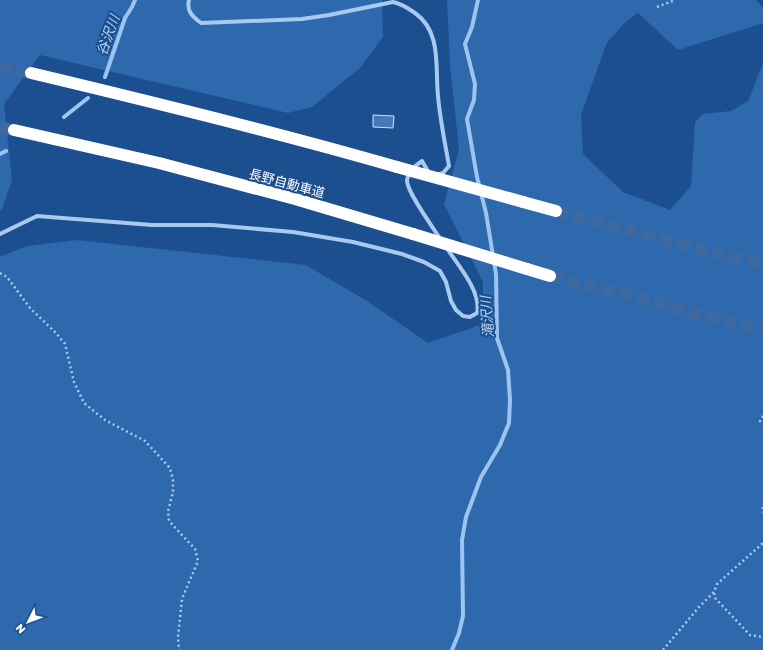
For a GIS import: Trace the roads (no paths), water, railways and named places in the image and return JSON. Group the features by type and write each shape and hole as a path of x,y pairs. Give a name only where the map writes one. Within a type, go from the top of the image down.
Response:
{"highway":[{"path":"31,72 168,105 283,135 556,211"},
{"name":"長野自動車道","path":"14,130 182,169 295,199 550,276"}],"street":[{"path":"0,234 37,216 152,225 212,225 293,232 353,242 402,254 424,262 440,271 446,282 451,301 456,310 463,316 470,317 477,313 477,298 470,283 417,202 409,188 407,181 415,166 422,161 428,172 434,176 443,173 449,166 438,95 438,61 434,42 427,24 419,15 400,3 393,2 302,19 201,23 189,12 189,0"}],"waterway":[{"name":"谷沢川","path":"105,77 125,18 135,0"},
{"name":"滝沢川","path":"452,650 459,633 463,616 462,540 466,517 481,477 500,445 509,423 510,400 508,370 497,338 496,274 486,213 477,177 467,119 474,100 475,84 465,44 472,27 478,0"},
{"name":"谷沢川","path":"64,117 88,98"},
{"name":"谷沢川","path":"0,154 6,151"}],"tunnel":[{"path":"0,67 31,73"},
{"path":"0,127 14,130"},
{"path":"556,211 763,264"},
{"path":"550,276 763,330"}]}
